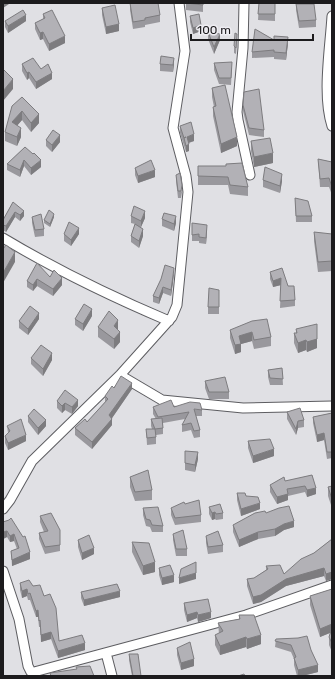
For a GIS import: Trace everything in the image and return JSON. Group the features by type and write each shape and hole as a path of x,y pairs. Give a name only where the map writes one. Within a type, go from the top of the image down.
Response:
{"street":[{"path":"3,509 10,500 32,461 120,375 169,321 175,312 188,192 186,176 173,128 185,51 179,3"},
{"path":"244,3 243,48 237,112 250,175"},
{"path":"332,16 327,94 328,111 332,126"},
{"path":"3,238 76,279 169,321"},
{"path":"120,375 162,400 243,408 332,406"},
{"path":"3,571 19,620 28,666 31,672 39,674 106,653 240,617 332,585"},
{"path":"106,653 112,676"}],"building":[{"path":"130,3 158,3 160,15 133,22"},
{"path":"186,3 203,3 203,5"},
{"path":"259,3 275,3 275,14 258,14"},
{"path":"296,4 314,4 316,20 299,21"},
{"path":"115,5 119,24 106,27 102,8"},
{"path":"23,10 26,15 8,26 5,21"},
{"path":"52,10 65,36 49,44 43,32 40,33 35,23 45,18 43,14"},
{"path":"199,14 201,25 193,28 190,16"},
{"path":"255,29 274,40 274,36 288,37 286,53 274,52 274,50 252,52"},
{"path":"208,32 220,34 214,47"},
{"path":"235,33 237,34 236,48 234,46"},
{"path":"161,56 174,58 173,65 160,64"},
{"path":"33,58 41,69 48,64 52,73 36,82 29,72 27,73 22,64"},
{"path":"232,62 231,78 219,78 214,63"},
{"path":"3,69 13,79 3,91"},
{"path":"225,85 237,137 221,144 213,107 216,106 212,88"},
{"path":"259,89 264,130 249,128 243,105 244,92"},
{"path":"22,97 39,114 31,123 22,111 12,122 21,128 17,137 5,132 12,106"},
{"path":"191,122 194,134 187,137 189,144 186,146 180,126"},
{"path":"53,130 60,135 52,145 46,140"},
{"path":"270,138 273,153 254,157 251,141"},
{"path":"25,147 41,160 31,168 24,160 20,170 7,164"},
{"path":"318,159 332,162 332,187 329,178 320,179"},
{"path":"151,160 155,170 138,176 135,168"},
{"path":"242,163 248,187 230,185 228,177 198,176 198,166 226,166 226,164"},
{"path":"265,167 282,174 280,186 263,180"},
{"path":"180,173 182,185 181,191 178,191 176,175"},
{"path":"295,198 308,201 312,216 296,216"},
{"path":"13,202 24,211 20,215 15,212 6,226 3,225 3,220"},
{"path":"134,206 145,211 141,221 131,216"},
{"path":"49,210 54,214 50,224 44,220"},
{"path":"164,213 176,216 174,224 162,219"},
{"path":"41,214 44,229 35,230 32,217"},
{"path":"69,222 79,228 71,240 64,234"},
{"path":"192,223 207,225 206,238 199,237 199,234 192,235"},
{"path":"135,224 143,229 139,241 131,236"},
{"path":"314,232 332,234 332,261 318,262"},
{"path":"6,245 15,252 3,273 3,249"},
{"path":"37,263 50,277 54,270 62,278 53,289 37,279 33,285 27,281"},
{"path":"165,265 174,268 171,290 163,287 159,298 153,296 161,279"},
{"path":"282,268 288,286 294,286 295,300 280,301 281,278 273,281 270,272"},
{"path":"209,288 219,290 219,307 208,307"},
{"path":"84,304 92,309 83,324 75,319"},
{"path":"30,306 39,313 28,329 19,321"},
{"path":"109,311 118,320 114,326 120,332 114,339 98,327"},
{"path":"267,319 271,337 254,340 252,332 239,336 241,344 235,345 230,330 252,321"},
{"path":"317,324 317,339 307,342 306,340 298,343 294,333 297,333 296,329"},
{"path":"41,345 52,353 43,369 31,358"},
{"path":"282,368 283,379 270,378 268,370"},
{"path":"121,376 132,383 109,415 112,419 92,442 75,428 85,419 87,422 108,399 105,396 112,386 114,388"},
{"path":"225,377 229,392 209,392 205,381"},
{"path":"65,390 78,400 72,407 65,403 62,406 57,401"},
{"path":"171,400 174,407 190,402 200,403 202,410 194,409 200,430 194,431 191,423 182,425 189,412 158,417 153,407"},
{"path":"300,408 304,420 298,421 296,429 287,412"},
{"path":"34,409 46,420 38,428 28,416"},
{"path":"332,413 332,452 327,452 324,433 317,435 313,417"},
{"path":"162,418 163,428 155,429 151,419"},
{"path":"21,419 26,435 8,443 5,436 10,431 7,426"},
{"path":"146,429 155,429 156,437 147,438"},
{"path":"270,439 274,449 253,456 248,441"},
{"path":"185,451 198,452 195,465 185,463"},
{"path":"148,470 152,490 135,492 130,477"},
{"path":"312,475 316,488 307,490 305,486 287,489 288,494 277,497 270,485 284,477 285,481"},
{"path":"332,486 332,499 328,487"},
{"path":"237,493 245,493 246,496 258,497 260,503 241,509"},
{"path":"199,500 201,515 175,518 171,508 184,502 185,504"},
{"path":"220,504 223,513 212,513 209,507"},
{"path":"289,506 294,521 275,529 258,532 239,540 233,525 255,513 265,511 266,513"},
{"path":"158,507 163,526 152,525 150,520 146,519 143,508"},
{"path":"51,513 60,530 60,545 45,547 39,533 48,531 40,516"},
{"path":"11,518 23,537 25,536 30,552 12,560 11,551 19,548 14,534 10,536 7,531 3,532 3,522"},
{"path":"183,530 187,549 176,549 173,534"},
{"path":"218,531 223,545 208,547 206,536"},
{"path":"89,535 94,548 82,553 78,540"},
{"path":"332,539 332,572 326,574 324,568 286,579 261,595 253,597 247,579 254,578 268,569 266,566 280,565 284,574 301,559 314,553"},
{"path":"132,542 149,543 155,562 143,566"},
{"path":"196,562 196,573 179,578 181,569"},
{"path":"170,565 174,575 162,578 159,568"},
{"path":"29,580 33,586 40,585 44,596 50,594 56,608 59,641 82,635 85,643 58,651 51,632 41,635 38,610 36,611 30,593 28,594 27,589 22,591 20,583"},
{"path":"117,584 120,591 84,600 81,592"},
{"path":"332,589 332,624 320,629 310,596"},
{"path":"208,599 211,612 198,615 197,612 187,615 184,603"},
{"path":"239,615 254,615 261,635 247,639 246,637 220,646 215,635 223,631 218,623 240,619"},
{"path":"332,628 332,643 329,637"},
{"path":"307,636 311,650 318,665 298,670 294,658 296,657 291,645 275,641 276,639"},
{"path":"190,642 194,659 181,663 177,648"},
{"path":"129,654 138,654 141,676 133,676"},
{"path":"90,666 94,676 51,676 50,673 77,669 76,667"}]}
